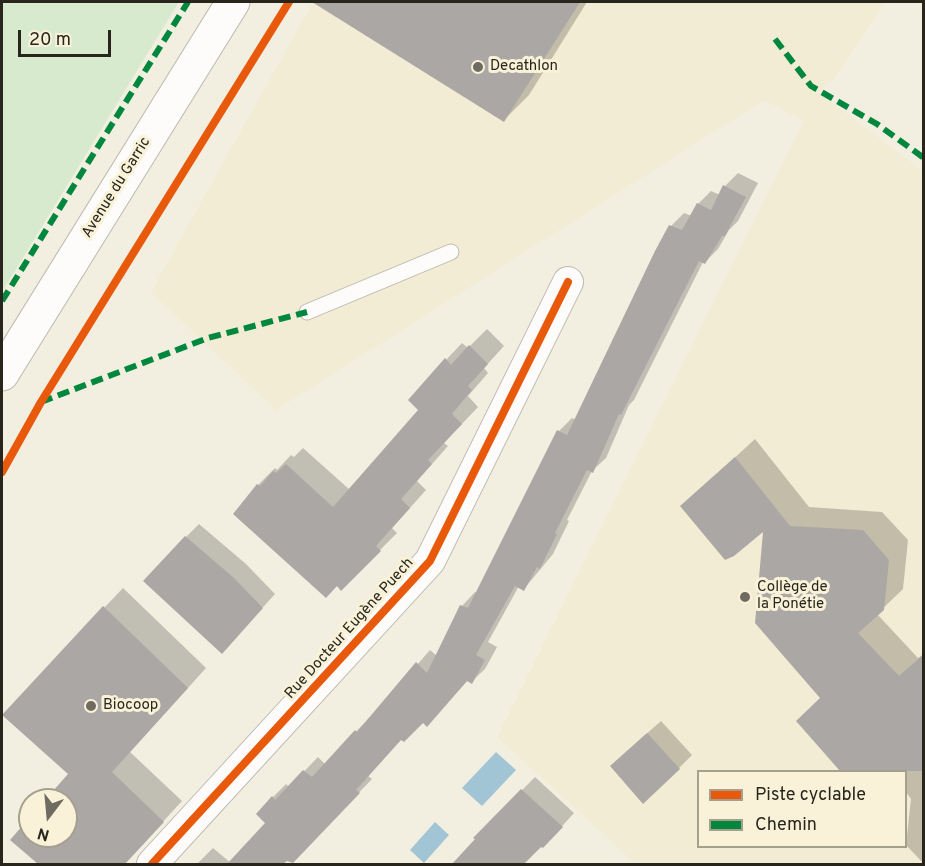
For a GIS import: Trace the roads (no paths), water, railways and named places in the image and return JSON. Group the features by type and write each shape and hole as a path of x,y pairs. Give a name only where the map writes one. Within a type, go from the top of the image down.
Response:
{"main road":[{"name":"Avenue du Garric","path":"2,374 233,2"}],"street":[{"name":"Rue Docteur Eugène Puech","path":"152,864 430,561 568,282"}],"lane":[{"path":"307,312 451,252"}],"water":[{"path":"496,752 516,770 482,806 462,788"},
{"path":"435,822 449,835 424,863 410,850"}],"place":[{"name":"Decathlon","path":"478,67"},
{"name":"Collège de la Ponétie","path":"745,597"},
{"name":"Biocoop","path":"91,706"}]}
